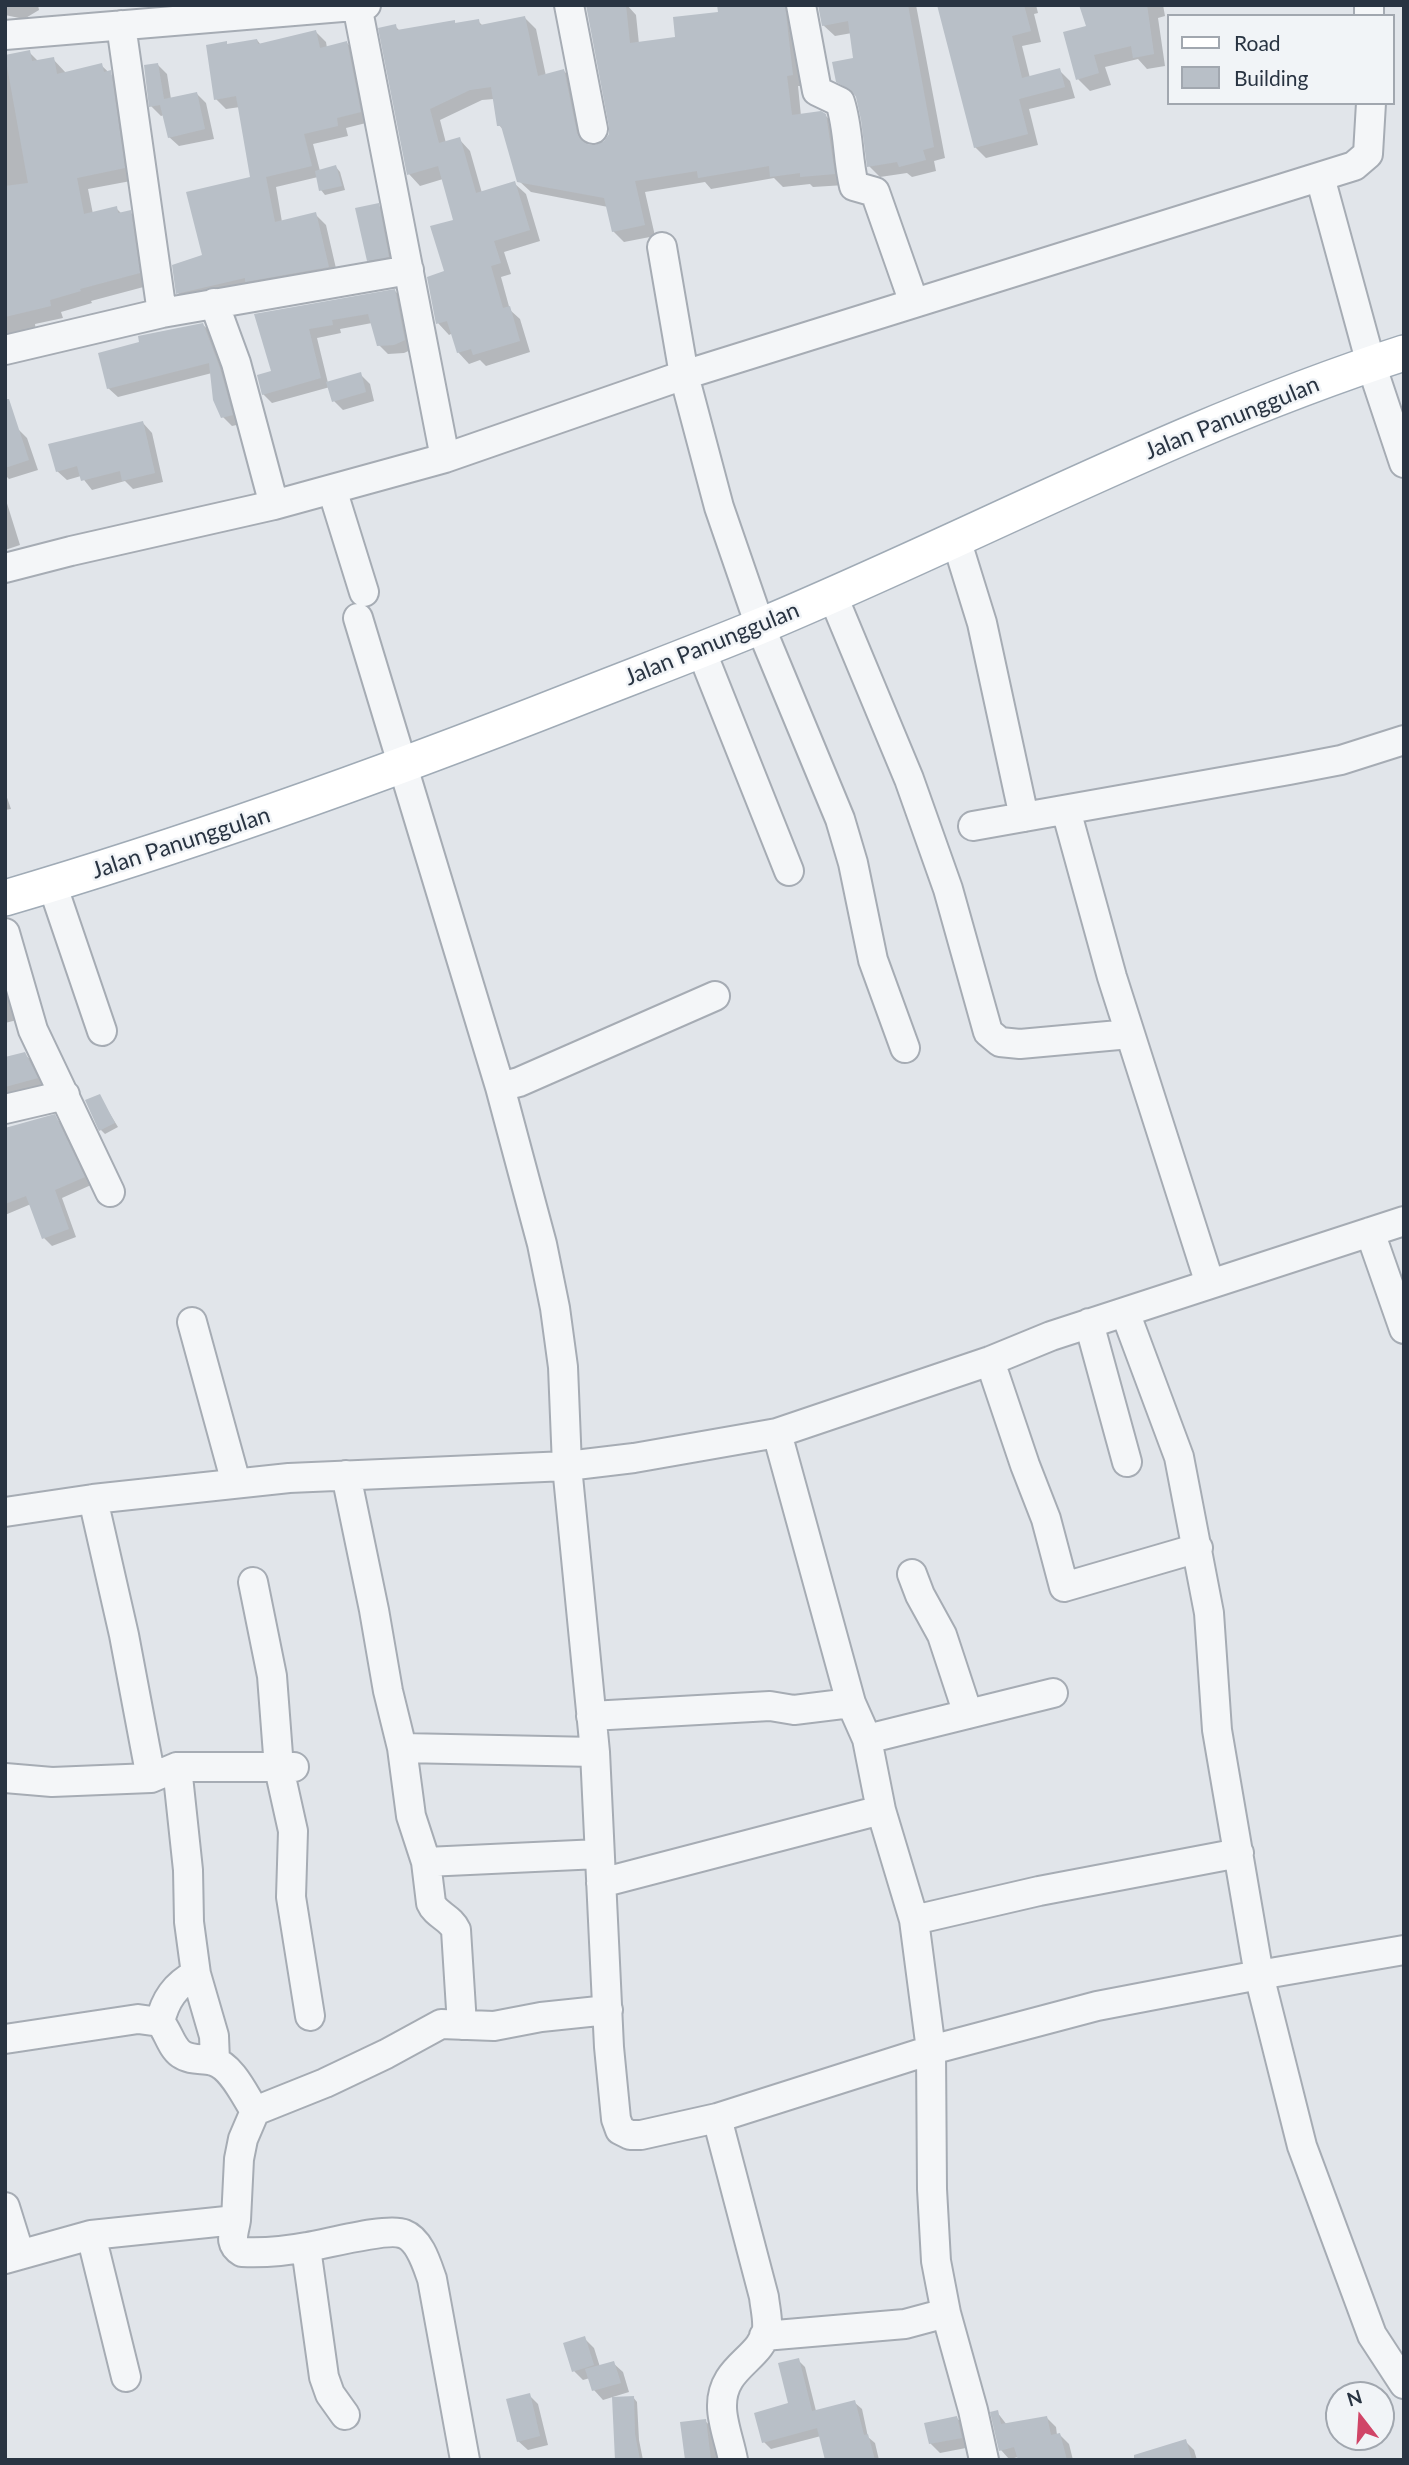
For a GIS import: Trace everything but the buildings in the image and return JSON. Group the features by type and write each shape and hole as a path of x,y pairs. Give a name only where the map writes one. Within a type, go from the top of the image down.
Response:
{"main road":[{"name":"Jalan Panunggulan","path":"5,898 236,826 401,767 701,650 1276,397 1387,358"}],"street":[{"path":"5,35 366,5"},
{"path":"569,5 593,129"},
{"path":"801,5 817,91 840,102 854,186 875,192 914,303"},
{"path":"357,6 445,458"},
{"path":"121,26 162,313"},
{"path":"5,568 274,505 445,458 684,375 1354,166 1368,154 1371,105"},
{"path":"1320,177 1387,358 1404,463"},
{"path":"662,247 684,375 719,507 760,626 839,819 853,863 873,960 905,1048"},
{"path":"5,350 162,313 409,270"},
{"path":"214,303 236,363 274,505"},
{"path":"332,489 401,767 500,1087 542,1244 555,1308 563,1367 567,1466 595,1752 608,2010 616,2119 620,2130 630,2135 641,2135 717,2118 931,2050 1097,2006 1404,1950"},
{"path":"956,539 982,623 1024,817"},
{"path":"832,594 909,779 948,889 988,1032 1000,1042 1020,1044 1130,1034"},
{"path":"701,650 789,871"},
{"path":"973,826 1341,760 1404,740"},
{"path":"1066,810 1112,977 1210,1284"},
{"path":"52,884 102,1031"},
{"path":"5,933 33,1030 110,1192"},
{"path":"500,1087 519,1082 715,996"},
{"path":"5,1109 65,1095"},
{"path":"5,1512 93,1499 289,1478 567,1466 635,1458 777,1433 1089,1323 1404,1221"},
{"path":"1370,1232 1404,1329"},
{"path":"1125,1312 1179,1457 1209,1613 1217,1730 1259,1975 1302,2146 1372,2335 1404,2384"},
{"path":"192,1322 236,1483"},
{"path":"1089,1323 1127,1462"},
{"path":"990,1360 1046,1519 1064,1587 1198,1548"},
{"path":"777,1433 851,1703 867,1738 881,1810 914,1920 931,2050 935,2249 946,2313 984,2460"},
{"path":"346,1475 388,1691 402,1748 411,1816 426,1862 433,1908 452,1922 456,1930 462,2025"},
{"path":"93,1499 124,1635 152,1778"},
{"path":"912,1574 942,1635 968,1714"},
{"path":"253,1583 287,1767 293,1832 292,1897 310,2016"},
{"path":"867,1738 1053,1692"},
{"path":"591,1716 769,1706 794,1710 851,1703"},
{"path":"402,1748 595,1752"},
{"path":"177,1767 188,1870 188,1922 196,1974 214,2036 215,2061"},
{"path":"5,1778 52,1782 152,1778 177,1767 287,1767"},
{"path":"601,1883 881,1810"},
{"path":"914,1920 1039,1891 1239,1853"},
{"path":"426,1862 600,1854"},
{"path":"160,2022 163,2008 175,1988 196,1974"},
{"path":"466,2460 432,2279 414,2242 404,2234 386,2232 306,2248 242,2252 232,2241 243,2139 255,2111 325,2083 441,2024 502,2026 541,2017 608,2010"},
{"path":"5,2039 138,2019 160,2022 181,2054 192,2059 215,2061 230,2073 255,2111"},
{"path":"717,2118 764,2297 767,2328 761,2345 733,2371 725,2388 722,2407 733,2460"},
{"path":"5,2207 13,2257 91,2235 236,2220"},
{"path":"91,2235 126,2377"},
{"path":"306,2248 324,2377 330,2394 345,2415"},
{"path":"764,2336 905,2324 946,2313"}]}
